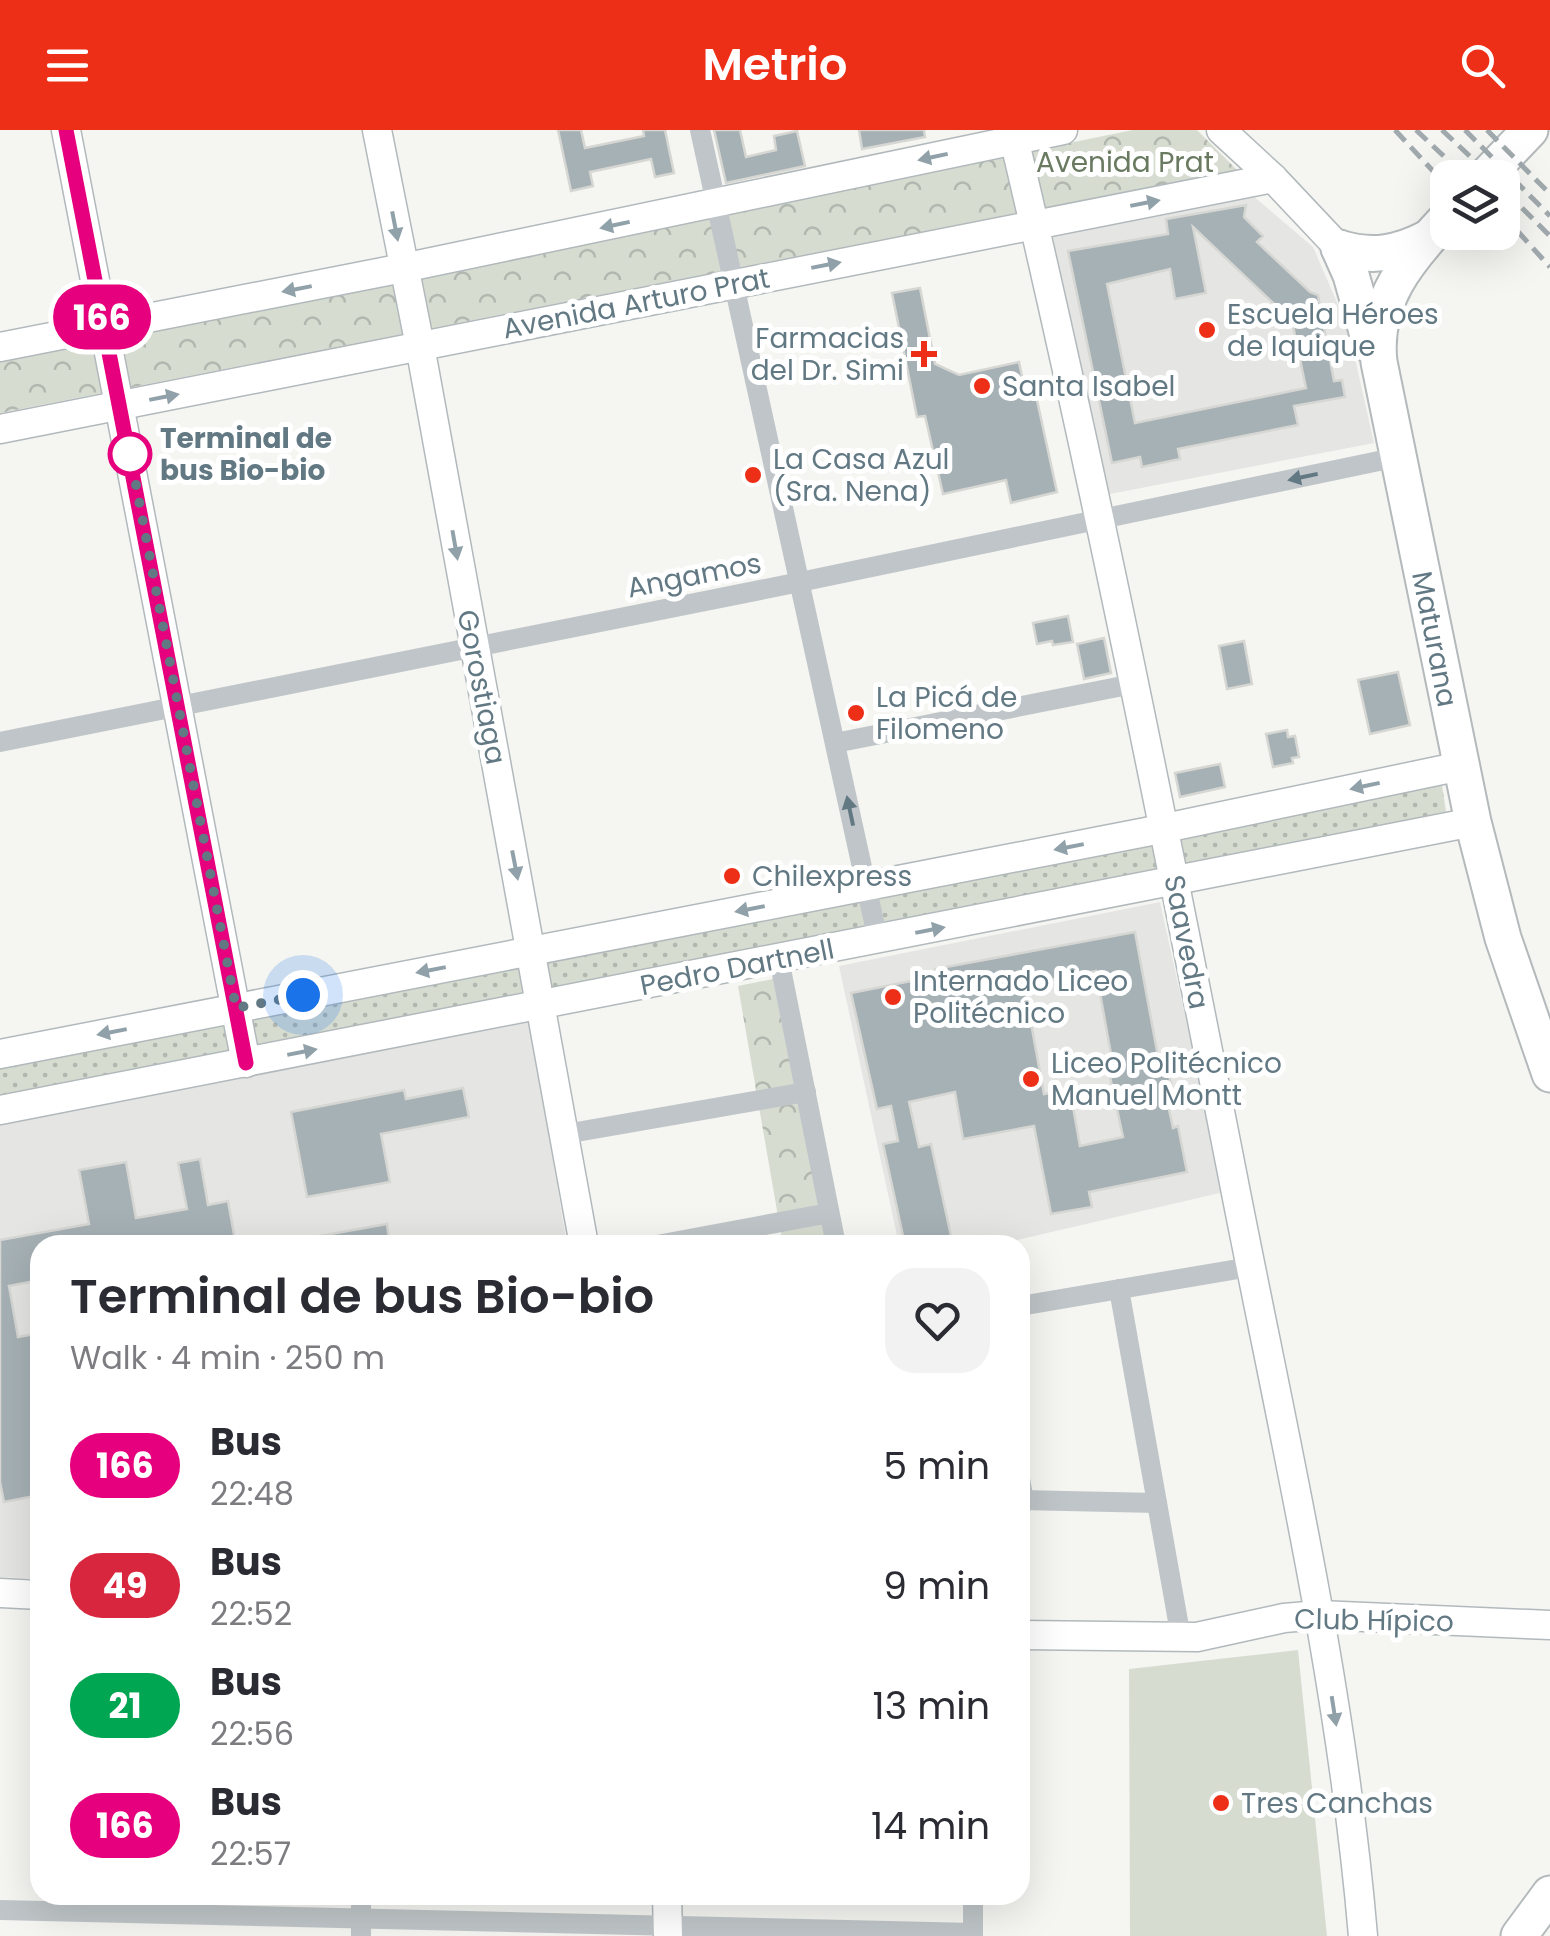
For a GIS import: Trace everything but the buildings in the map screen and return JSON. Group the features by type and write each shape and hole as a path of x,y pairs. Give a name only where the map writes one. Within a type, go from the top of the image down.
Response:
{"highway":[{"path":"1501,160 1530,130"},
{"path":"1339,248 1379,254 1404,250 1430,232"},
{"name":"Maturana","path":"1430,237 1399,275 1380,315 1379,362 1473,822 1502,938 1550,1074"},
{"path":"1339,248 1362,270 1399,275"},
{"path":"1339,248 1379,362"},
{"path":"1519,1936 1550,1894"}],"street":[{"path":"66,130 246,1063"},
{"name":"Gorostiaga","path":"377,130 582,1235"},
{"path":"700,130 878,940"},
{"path":"0,347 716,204 1013,135 1063,130"},
{"path":"1221,130 1339,248"},
{"name":"Saavedra","path":"1013,135 1165,828 1319,1615 1348,1804 1363,1936"},
{"name":"Avenida Arturo Prat","path":"0,429 1273,178"},
{"name":"Angamos","path":"0,742 800,582 1398,456"},
{"path":"835,743 1133,684"},
{"name":"Pedro Dartnell","path":"0,1054 1165,828 1460,766"},
{"name":"Pedro Dartnell","path":"0,1110 1473,822"},
{"path":"779,959 834,1235"},
{"path":"564,1134 806,1092"},
{"path":"711,1235 830,1213"},
{"path":"1030,1304 1250,1267"},
{"path":"1119,1289 1181,1638"},
{"path":"1030,1495 1157,1503"},
{"path":"0,1593 30,1594"},
{"name":"Club Hípico","path":"1030,1635 1181,1638 1299,1615 1550,1625"},
{"path":"667,1905 668,1931"},
{"path":"0,1910 361,1927 972,1934 973,1905"}],"shaded area":[{"name":"Escuela Héroes de Iquique","path":"1252,195 1313,247 1354,354 1374,443 1105,495 1047,234"},
{"name":"Liceo Politécnico Manuel Montt","path":"1160,902 1224,1192 1030,1237 897,1235 839,966"},
{"path":"530,1020 565,1235 30,1235 30,1578 0,1577 0,1122"}],"green space":[{"name":"Avenida Prat","path":"1133,130 1197,130 1237,170 0,413 0,361"},
{"path":"1442,785 1446,812 0,1096 0,1062"},
{"path":"773,979 825,1235 781,1235 738,986"},
{"name":"Tres Canchas","path":"1298,1650 1327,1936 1130,1936 1129,1669"}],"railway":[{"path":"1395,130 1430,168"},
{"path":"1416,130 1448,160"},
{"path":"1442,130 1474,160"},
{"path":"1465,130 1550,216"},
{"path":"1487,130 1550,194"},
{"path":"1522,208 1550,236"},
{"path":"1520,234 1550,267"}],"bus line":[{"name":"166","path":"66,130 246,1063"}],"place":[{"name":"Escuela Héroes de Iquique","path":"1207,330"},
{"name":"Farmacias del Dr. Simi","path":"924,354"},
{"name":"Santa Isabel","path":"982,386"},
{"name":"Terminal de bus Bio-bio","path":"130,454"},
{"name":"La Casa Azul (Sra. Nena)","path":"753,475"},
{"name":"La Picá de Filomeno","path":"856,713"},
{"name":"Chilexpress","path":"732,876"},
{"name":"Internado Liceo Politécnico","path":"893,997"},
{"name":"Liceo Politécnico Manuel Montt","path":"1031,1079"},
{"name":"Tres Canchas","path":"1221,1803"}],"route":[{"path":"130,454 128,443 236,1008 303,995"}]}
